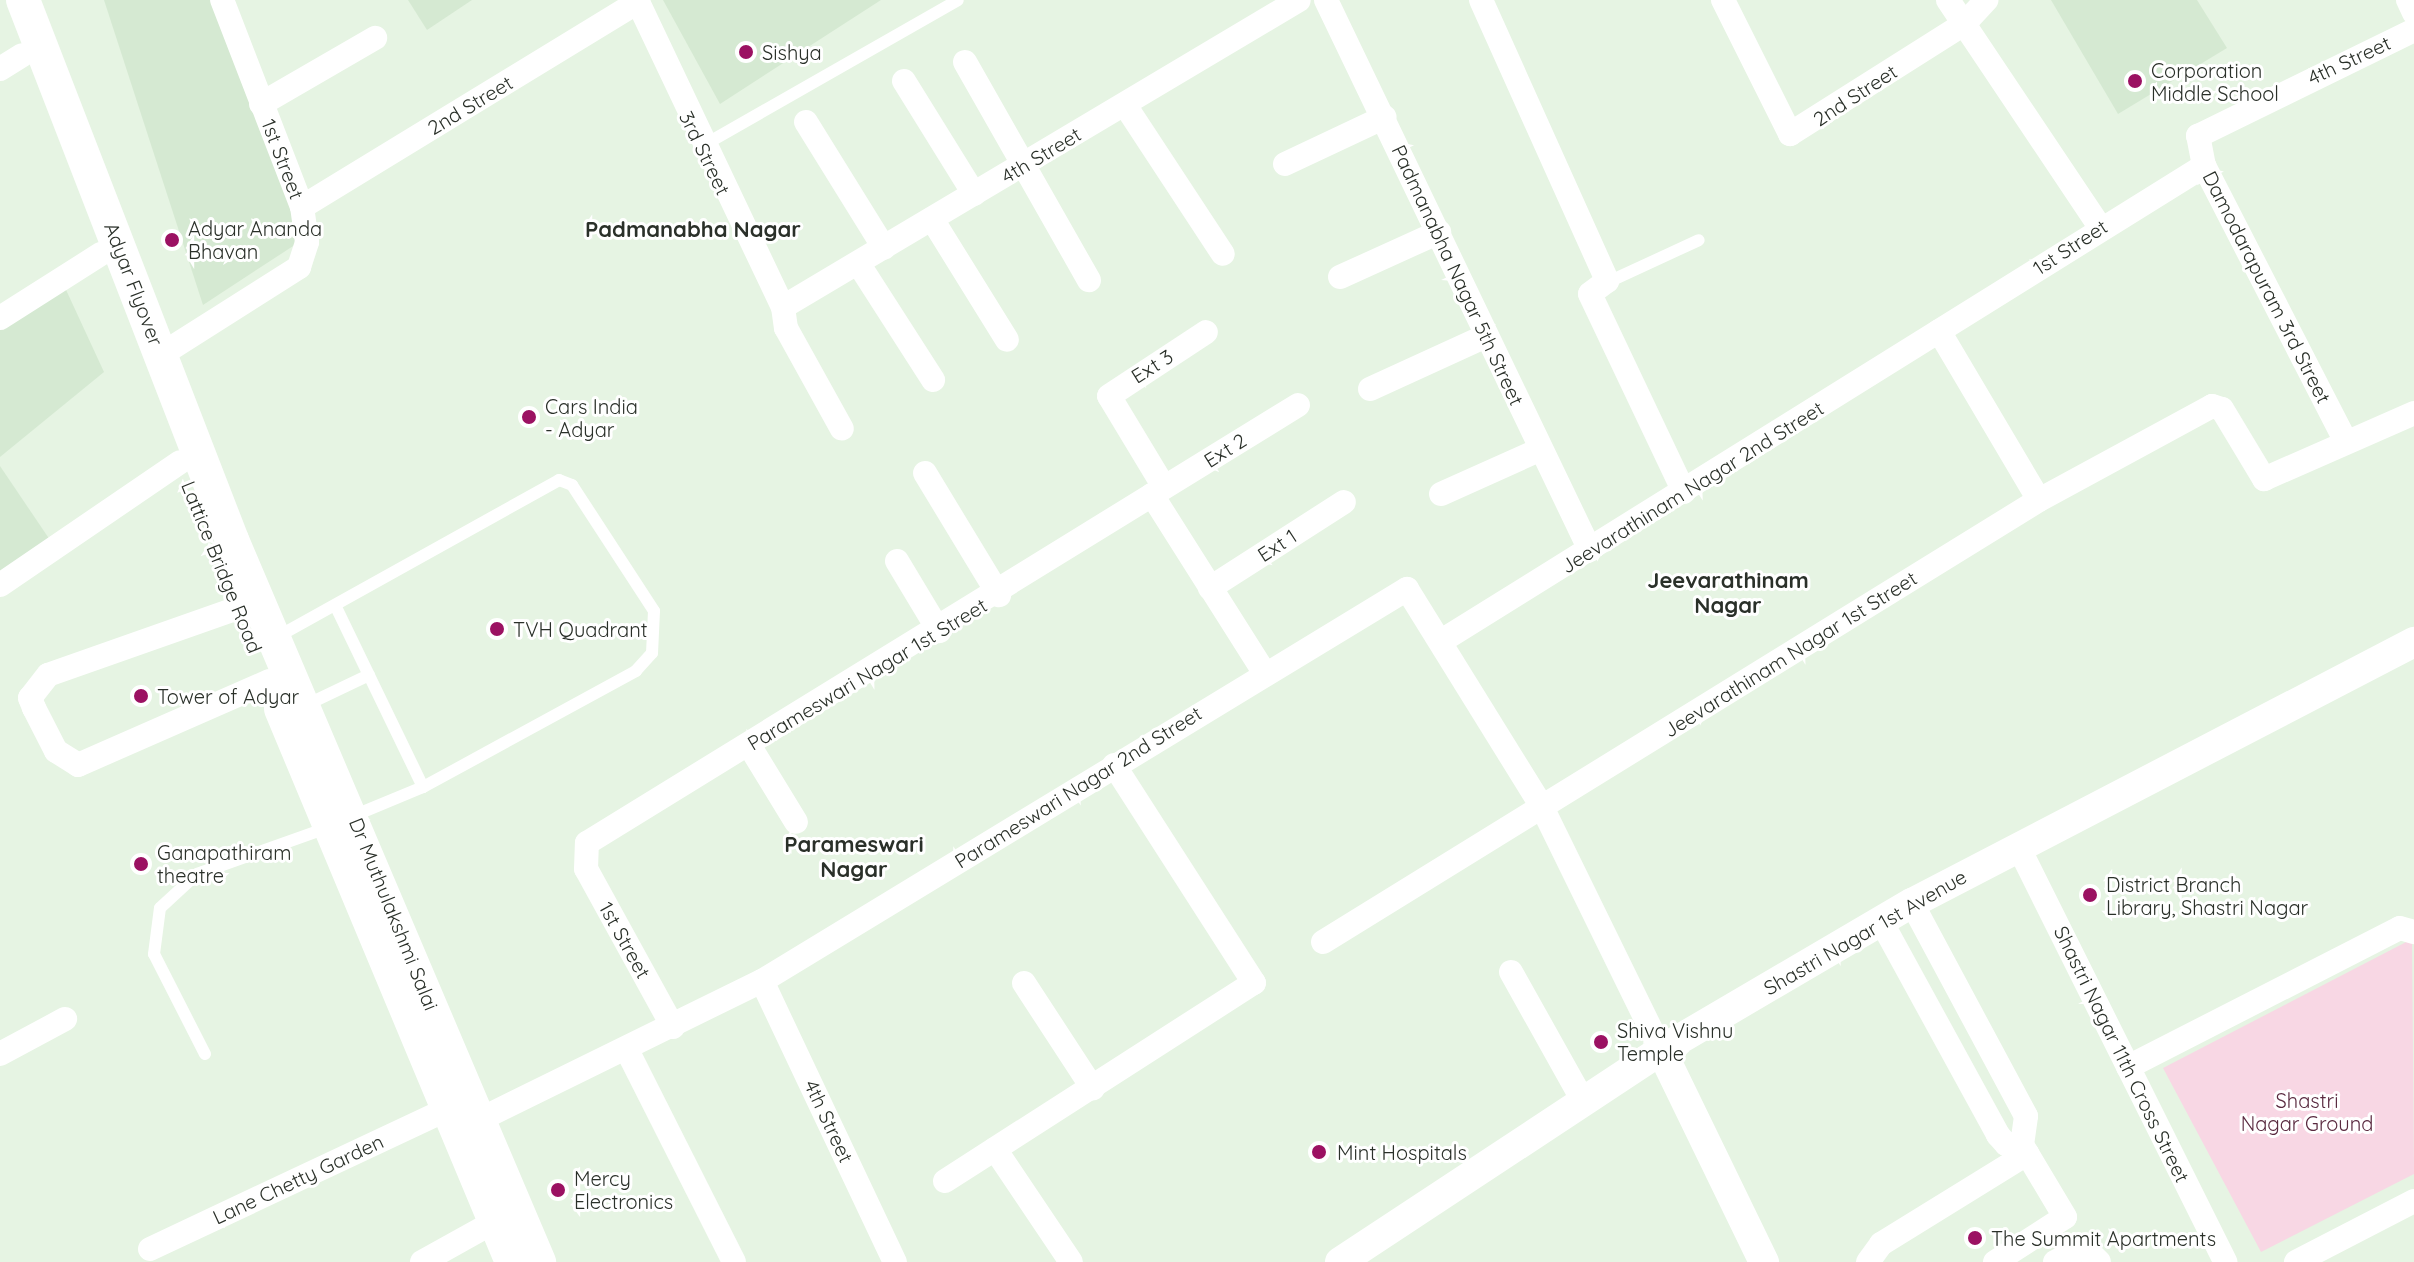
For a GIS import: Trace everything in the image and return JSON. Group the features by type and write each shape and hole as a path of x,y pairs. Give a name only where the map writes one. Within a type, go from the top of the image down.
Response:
{"main road":[{"name":"Lattice Bridge Road","path":"2,0 11,62 101,254 180,462 269,681 342,821 446,1110 512,1262"},
{"name":"Adyar Flyover","path":"23,0 238,554"},
{"path":"48,0 170,349 246,542 238,554"},
{"name":"Dr Muthulakshmi Salai","path":"238,554 304,706 342,821 479,1120 539,1262"}],"street":[{"name":"1st Street","path":"170,349 299,267 307,242 302,207 222,0"},
{"name":"4th Street","path":"783,307 1299,0"},
{"name":"Padmanabha Nagar 5th Street","path":"1326,0 1385,117 1539,450 1590,550"},
{"path":"1481,0 1606,283 1590,294 1684,492"},
{"name":"2nd Street","path":"1723,0 1790,134 1964,24"},
{"path":"1948,0 2100,227"},
{"path":"1964,24 1986,0"},
{"path":"2408,0 2414,13"},
{"name":"3rd Street","path":"629,4 783,307 786,328 842,429"},
{"name":"2nd Street","path":"302,207 629,4"},
{"name":"4th Street","path":"2199,132 2414,30"},
{"path":"261,104 375,38"},
{"path":"965,62 1020,167 1089,280"},
{"path":"904,81 974,194"},
{"path":"1125,105 1223,254"},
{"path":"1285,164 1385,117"},
{"path":"806,122 884,248"},
{"name":"Damodarapuram 3rd Street","path":"2199,132 2204,166 2345,440"},
{"name":"1st Street","path":"1939,331 2100,227 2204,166"},
{"path":"932,219 1007,340"},
{"path":"1340,277 1439,232"},
{"path":"0,318 101,254"},
{"path":"858,263 933,380"},
{"path":"1939,331 2039,500"},
{"name":"Jeevarathinam Nagar 2nd Street","path":"1443,640 1939,331"},
{"name":"Ext 3","path":"1158,491 1109,396 1206,332"},
{"path":"1370,389 1486,336"},
{"name":"Ext 2","path":"1158,491 1298,405"},
{"name":"Jeevarathinam Nagar 1st Street","path":"1323,942 2039,500 2216,405 2264,479 2345,440"},
{"path":"2345,440 2414,413"},
{"path":"1441,494 1539,450"},
{"path":"0,585 180,462"},
{"path":"925,473 999,595"},
{"path":"1158,491 1210,588 1264,672"},
{"name":"Parameswari Nagar 1st Street","path":"583,851 749,745 999,595 1158,491"},
{"name":"Ext 1","path":"1210,588 1344,502"},
{"path":"897,561 939,631"},
{"name":"Parameswari Nagar 2nd Street","path":"479,1120 627,1050 762,981 1399,590 1412,595 1443,640"},
{"path":"238,608 48,675 30,698 34,708 56,751 78,765 269,681"},
{"path":"1443,640 1542,807 1661,1050 1756,1260"},
{"name":"Shastri Nagar 1st Avenue","path":"1340,1262 1661,1050 1912,903 2414,642"},
{"path":"749,745 796,822"},
{"path":"945,1181 1254,983 1114,765"},
{"name":"Shastri Nagar 11th Cross Street","path":"2018,846 2225,1262"},
{"name":"1st Street","path":"583,851 673,1027"},
{"path":"1912,903 2026,1116 2024,1149 2065,1217 1995,1262"},
{"path":"1881,921 1998,1135 2006,1144 2024,1149"},
{"path":"2128,1067 2412,930"},
{"path":"1511,972 1583,1101"},
{"name":"4th Street","path":"762,981 895,1262"},
{"path":"1024,983 1093,1089"},
{"path":"0,1054 65,1019"},
{"path":"627,1050 734,1262"},
{"name":"Lane Chetty Garden","path":"150,1249 446,1110"},
{"path":"995,1149 1071,1262"},
{"path":"1868,1262 1881,1244 2024,1149"},
{"path":"2296,1262 2414,1201"},
{"path":"422,1262 494,1222"},
{"path":"2055,1262 2084,1247 2099,1262"}],"lane":[{"path":"700,147 958,0"},
{"path":"1606,283 1699,240"},
{"path":"205,1054 154,954 160,908 197,874 342,821 423,787 636,671 652,653 654,611 567,480 274,639"},
{"path":"336,607 423,787"},
{"path":"304,706 369,675"}],"shaded area":[{"path":"104,0 226,0 313,233 203,305"},
{"path":"408,0 472,0 427,30"},
{"name":"Sishya","path":"663,0 881,0 720,104"},
{"name":"Corporation Middle School","path":"2051,0 2197,0 2227,48 2118,114"},
{"path":"61,279 104,372 0,457 0,320"},
{"path":"0,466 50,540 0,576"}],"green space":[{"name":"Shastri Nagar Ground","path":"2412,939 2414,1174 2261,1252 2163,1068"}],"place":[{"name":"Sishya","path":"746,52"},
{"name":"Corporation Middle School","path":"2135,81"},
{"name":"Adyar Ananda Bhavan","path":"172,240"},
{"name":"Cars India - Adyar","path":"529,417"},
{"name":"TVH Quadrant","path":"497,629"},
{"name":"Tower of Adyar","path":"141,696"},
{"name":"Ganapathiram theatre","path":"141,864"},
{"name":"District Branch Library, Shastri Nagar","path":"2090,895"},
{"name":"Shiva Vishnu Temple","path":"1601,1042"},
{"name":"Mint Hospitals","path":"1319,1152"},
{"name":"Mercy Electronics","path":"558,1190"},
{"name":"The Summit Apartments","path":"1975,1238"}],"district":[{"name":"Padmanabha Nagar","path":"693,230"},
{"name":"Jeevarathinam Nagar","path":"1728,592"},
{"name":"Parameswari Nagar","path":"854,856"}]}
